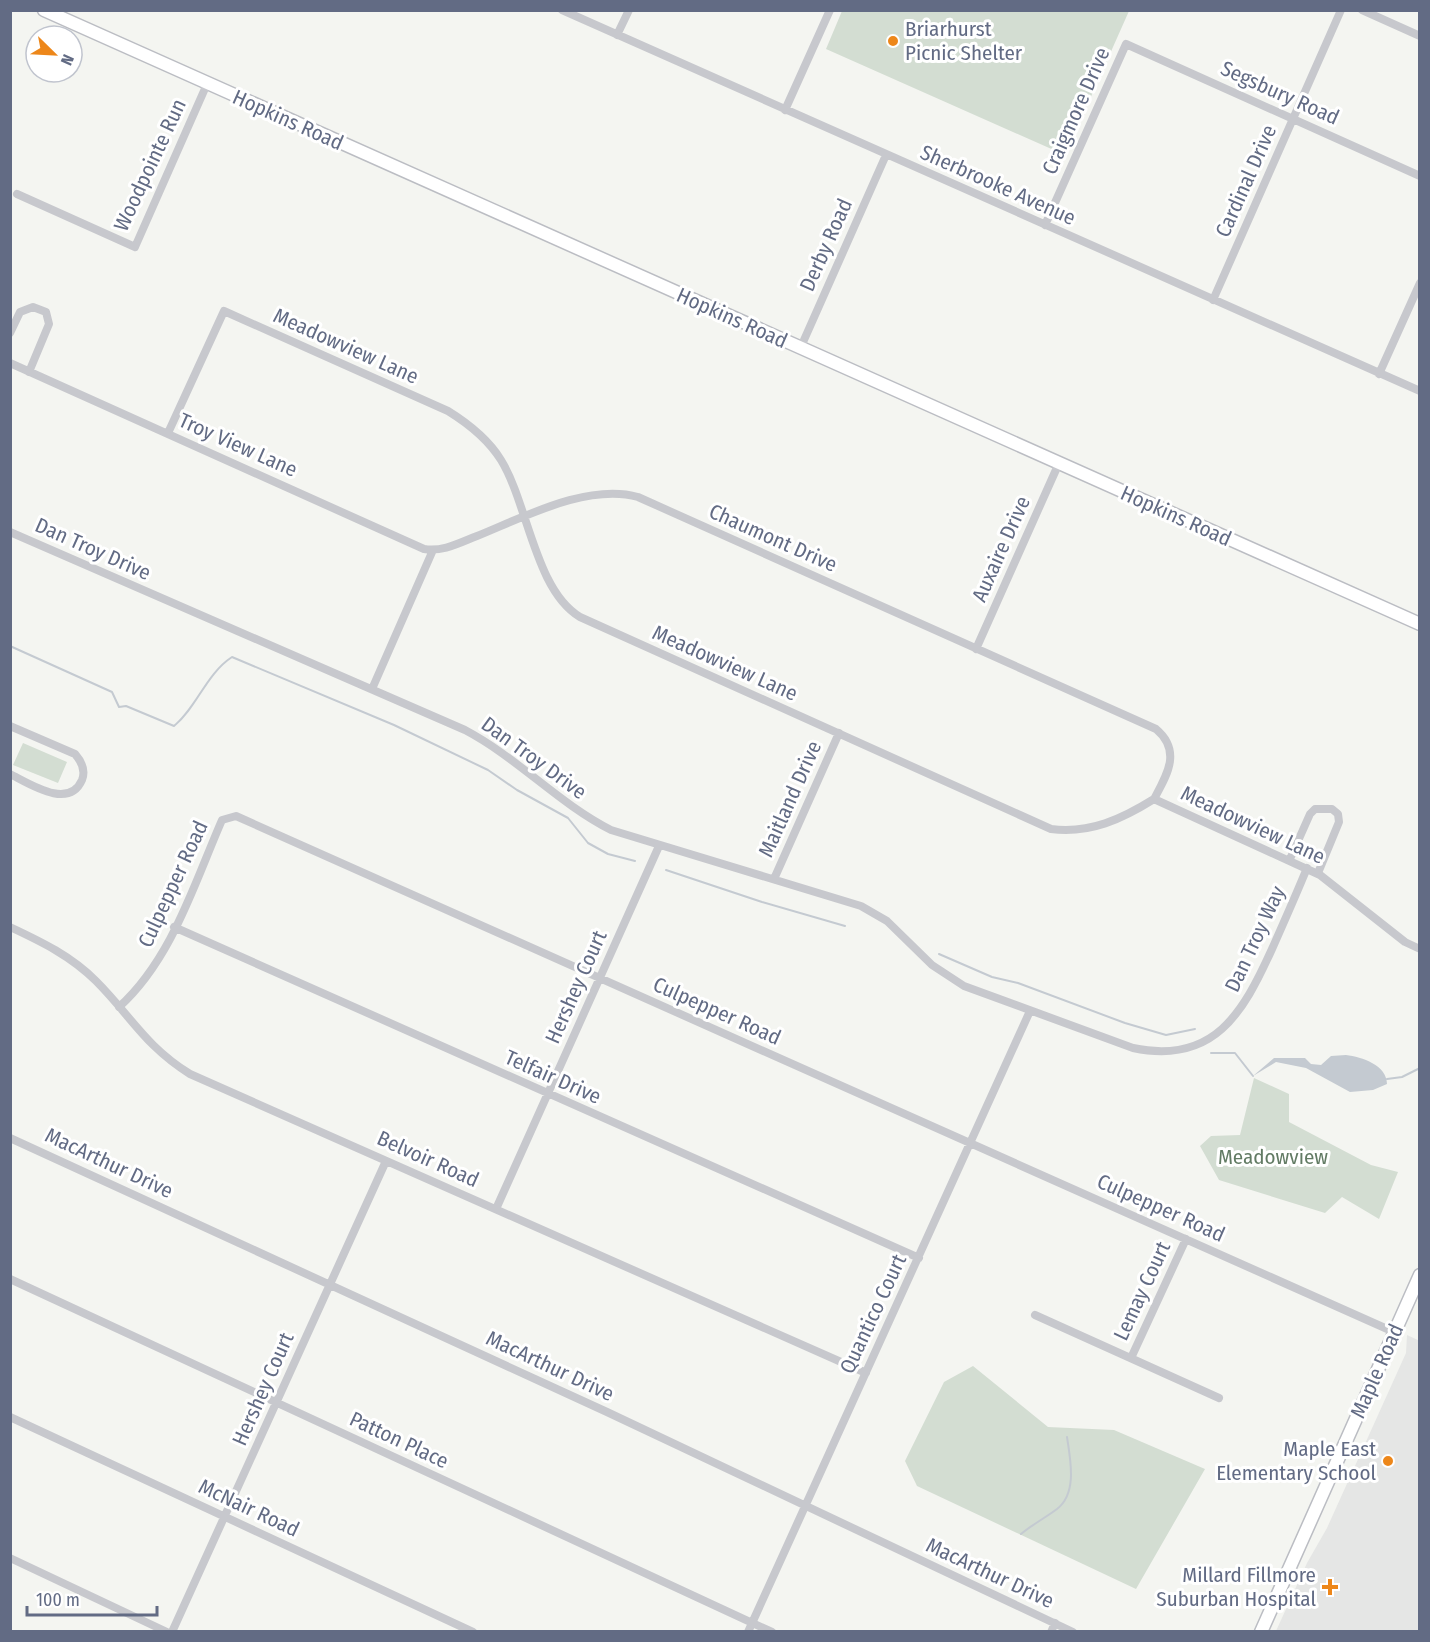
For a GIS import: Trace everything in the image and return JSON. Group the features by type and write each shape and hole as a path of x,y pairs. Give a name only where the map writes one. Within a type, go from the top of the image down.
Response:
{"street":[{"name":"Hopkins Road","path":"44,10 1419,624"},
{"name":"Sherbrooke Avenue","path":"562,10 1419,392"},
{"path":"617,35 628,10"},
{"path":"785,110 830,10"},
{"name":"Cardinal Drive","path":"1213,300 1341,10"},
{"path":"1362,10 1419,36"},
{"name":"Segsbury Road","path":"1126,44 1419,176"},
{"name":"Craigmore Drive","path":"1045,225 1126,44"},
{"name":"Woodpointe Run","path":"17,194 135,247 207,84"},
{"name":"Derby Road","path":"800,349 886,155"},
{"path":"1379,374 1419,283"},
{"path":"10,333 20,312 33,307 46,312 49,324 29,372"},
{"name":"Meadowview Lane","path":"168,434 224,311 461,419 485,439 501,459 558,597 572,612 1051,829 1074,830 1100,826 1154,800 1318,873 1404,942 1419,949"},
{"name":"Troy View Lane","path":"10,363 412,544 433,550"},
{"name":"Auxaire Drive","path":"976,649 1059,463"},
{"name":"Chaumont Drive","path":"433,550 443,549 525,517 600,493 638,497 1156,729 1168,742 1171,758 1170,769 1154,800"},
{"name":"Dan Troy Drive","path":"10,532 372,689 484,741 588,818 627,836 774,879 874,912 948,977 964,986 1030,1011"},
{"path":"372,689 433,550"},
{"path":"10,726 75,754 84,770 77,788 69,794 58,796 10,774"},
{"name":"Maitland Drive","path":"774,879 838,733"},
{"path":"1290,859 1310,814 1316,809 1332,809 1338,814 1339,822 1318,873"},
{"name":"Culpepper Road","path":"119,1007 138,990 155,966 222,820 236,816 1394,1332"},
{"name":"Hershey Court","path":"496,1209 659,846"},
{"name":"Dan Troy Way","path":"1030,1011 1146,1051 1173,1051 1197,1045 1223,1029 1246,1004 1307,868"},
{"name":"Belvoir Road","path":"10,927 42,942 79,965 156,1050 190,1074 866,1373"},
{"name":"Telfair Drive","path":"174,927 918,1258"},
{"name":"Quantico Court","path":"748,1632 1030,1011"},
{"name":"MacArthur Drive","path":"10,1138 330,1284 1053,1627 1073,1632"},
{"name":"Hershey Court","path":"172,1632 386,1161"},
{"name":"Lemay Court","path":"1131,1358 1186,1239"},
{"name":"Maple Road","path":"1261,1632 1419,1275"},
{"name":"Patton Place","path":"10,1279 772,1632"},
{"name":"Lemay Court","path":"1035,1315 1219,1398"},
{"name":"McNair Road","path":"10,1417 473,1632"},
{"path":"10,1558 167,1632"}],"shaded area":[{"path":"1346,1055 1373,1063 1383,1072 1387,1084 1373,1090 1350,1092 1306,1068 1276,1062 1253,1076 1274,1058 1305,1058 1311,1064 1321,1065 1331,1056"},
{"name":"Maple East Elementary School","path":"1407,1335 1420,1341 1419,1631 1276,1631 1307,1563 1327,1528 1406,1353"}],"green space":[{"path":"842,10 1129,11 1065,155 826,49"},
{"path":"23,743 67,762 58,783 13,765"},
{"name":"Meadowview","path":"1254,1078 1289,1094 1289,1122 1371,1165 1398,1172 1379,1219 1342,1197 1325,1213 1219,1180 1200,1146 1211,1136 1240,1135"},
{"path":"973,1366 1048,1427 1114,1430 1205,1469 1136,1589 917,1486 905,1461 944,1382"}],"waterway":[{"path":"10,646 112,692 119,707 126,706 174,726 189,710 215,672 232,657 394,725 488,770 517,790 568,818 588,843 608,854 635,861"},
{"path":"666,870 762,902 845,926"},
{"path":"939,954 992,977 1018,983 1125,1023 1166,1035 1195,1029"},
{"path":"1211,1053 1235,1053 1253,1076"},
{"path":"1387,1079 1402,1077 1420,1068"},
{"path":"1021,1534 1057,1509 1068,1494 1071,1475 1067,1437"}],"place":[{"name":"Briarhurst Picnic Shelter","path":"893,41"},
{"name":"Maple East Elementary School","path":"1388,1461"},
{"name":"Millard Fillmore Suburban Hospital","path":"1330,1587"}]}
